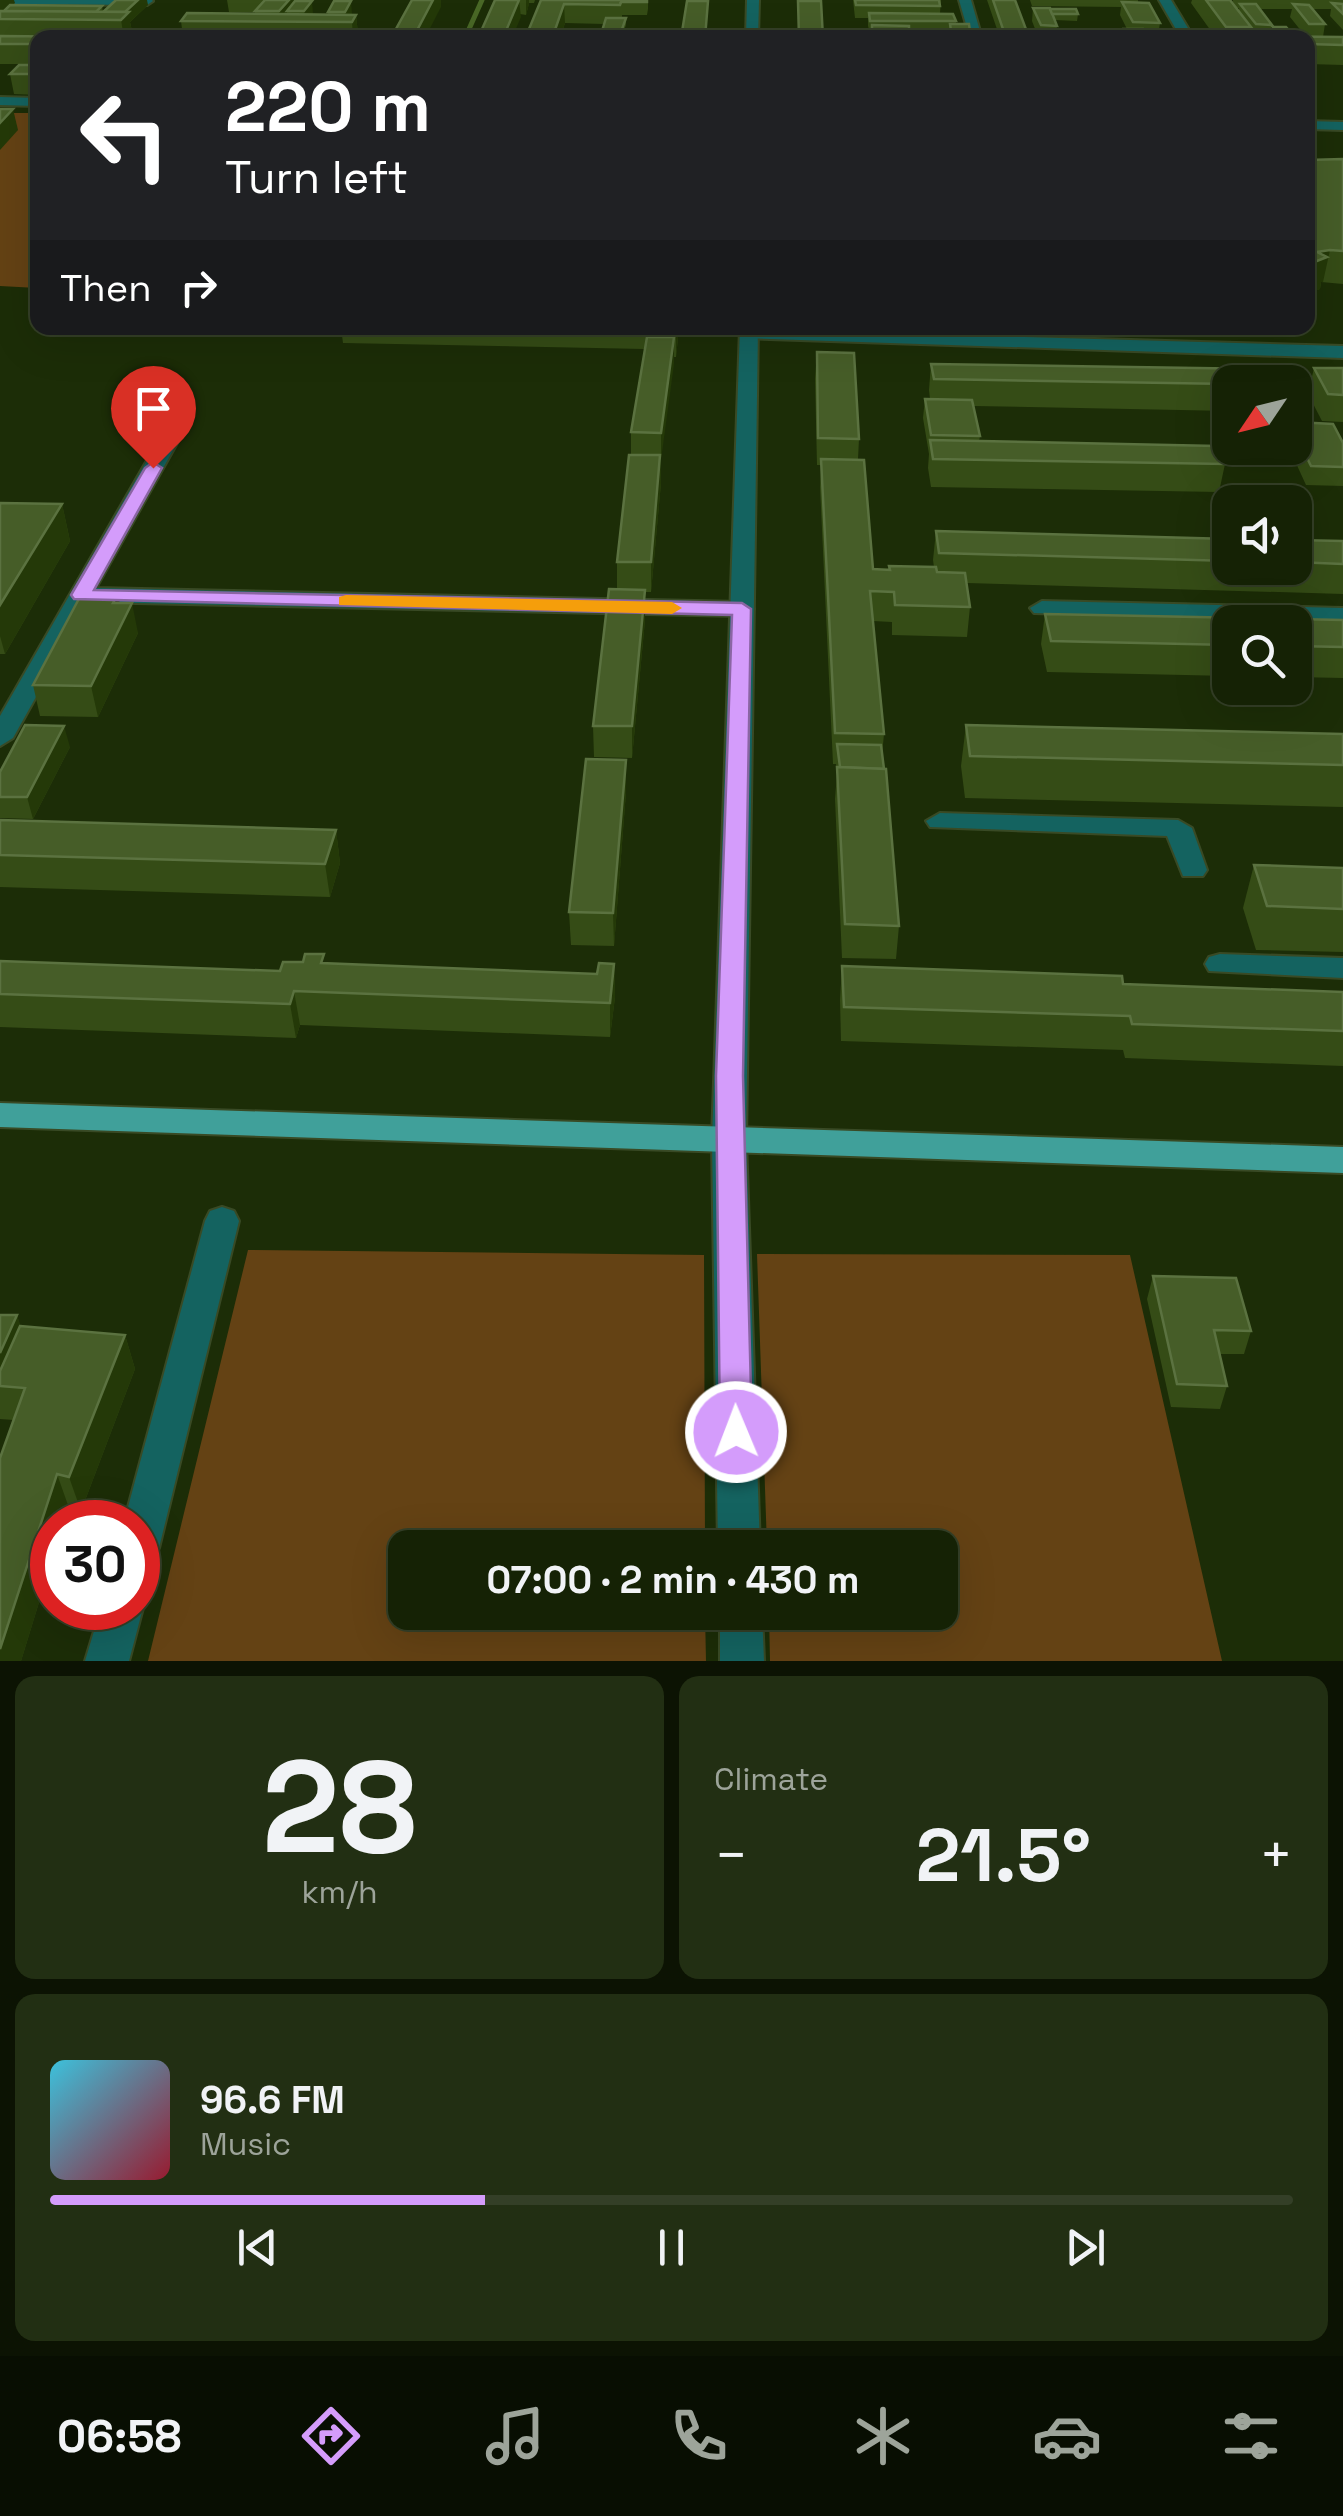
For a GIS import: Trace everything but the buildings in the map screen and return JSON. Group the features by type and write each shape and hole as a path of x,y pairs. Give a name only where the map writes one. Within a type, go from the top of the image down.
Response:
{"highway":[{"path":"0,1115 1343,1160"}],"street":[{"path":"7,0 147,1"},
{"path":"752,30 753,0"},
{"path":"964,0 973,30"},
{"path":"1165,0 1183,30"},
{"path":"0,102 30,102"},
{"path":"1315,126 1343,126"},
{"path":"739,1530 729,1140 749,335"},
{"path":"862,335 1343,352"},
{"path":"0,738 171,436"},
{"path":"81,595 742,609"},
{"path":"1042,608 1343,615"},
{"path":"940,821 1178,828 1193,870"},
{"path":"1220,964 1343,968"},
{"path":"150,1500 222,1221"},
{"path":"107,1661 116,1630"},
{"path":"741,1630 742,1661"}],"shaded area":[{"path":"0,113 30,113 30,288 0,286"},
{"path":"248,1250 704,1255 705,1530 388,1530 388,1630 705,1630 706,1661 148,1661 156,1630 160,1630 160,1612"},
{"path":"757,1254 1130,1255 1222,1661 770,1661 769,1630 958,1630 958,1530 766,1530"}],"waterway":[{"path":"469,30 482,0"}],"slow traffic":[{"path":"346,601 672,608"}],"route":[{"path":"153,468 81,595 742,609 729,1140 736,1432"}]}
